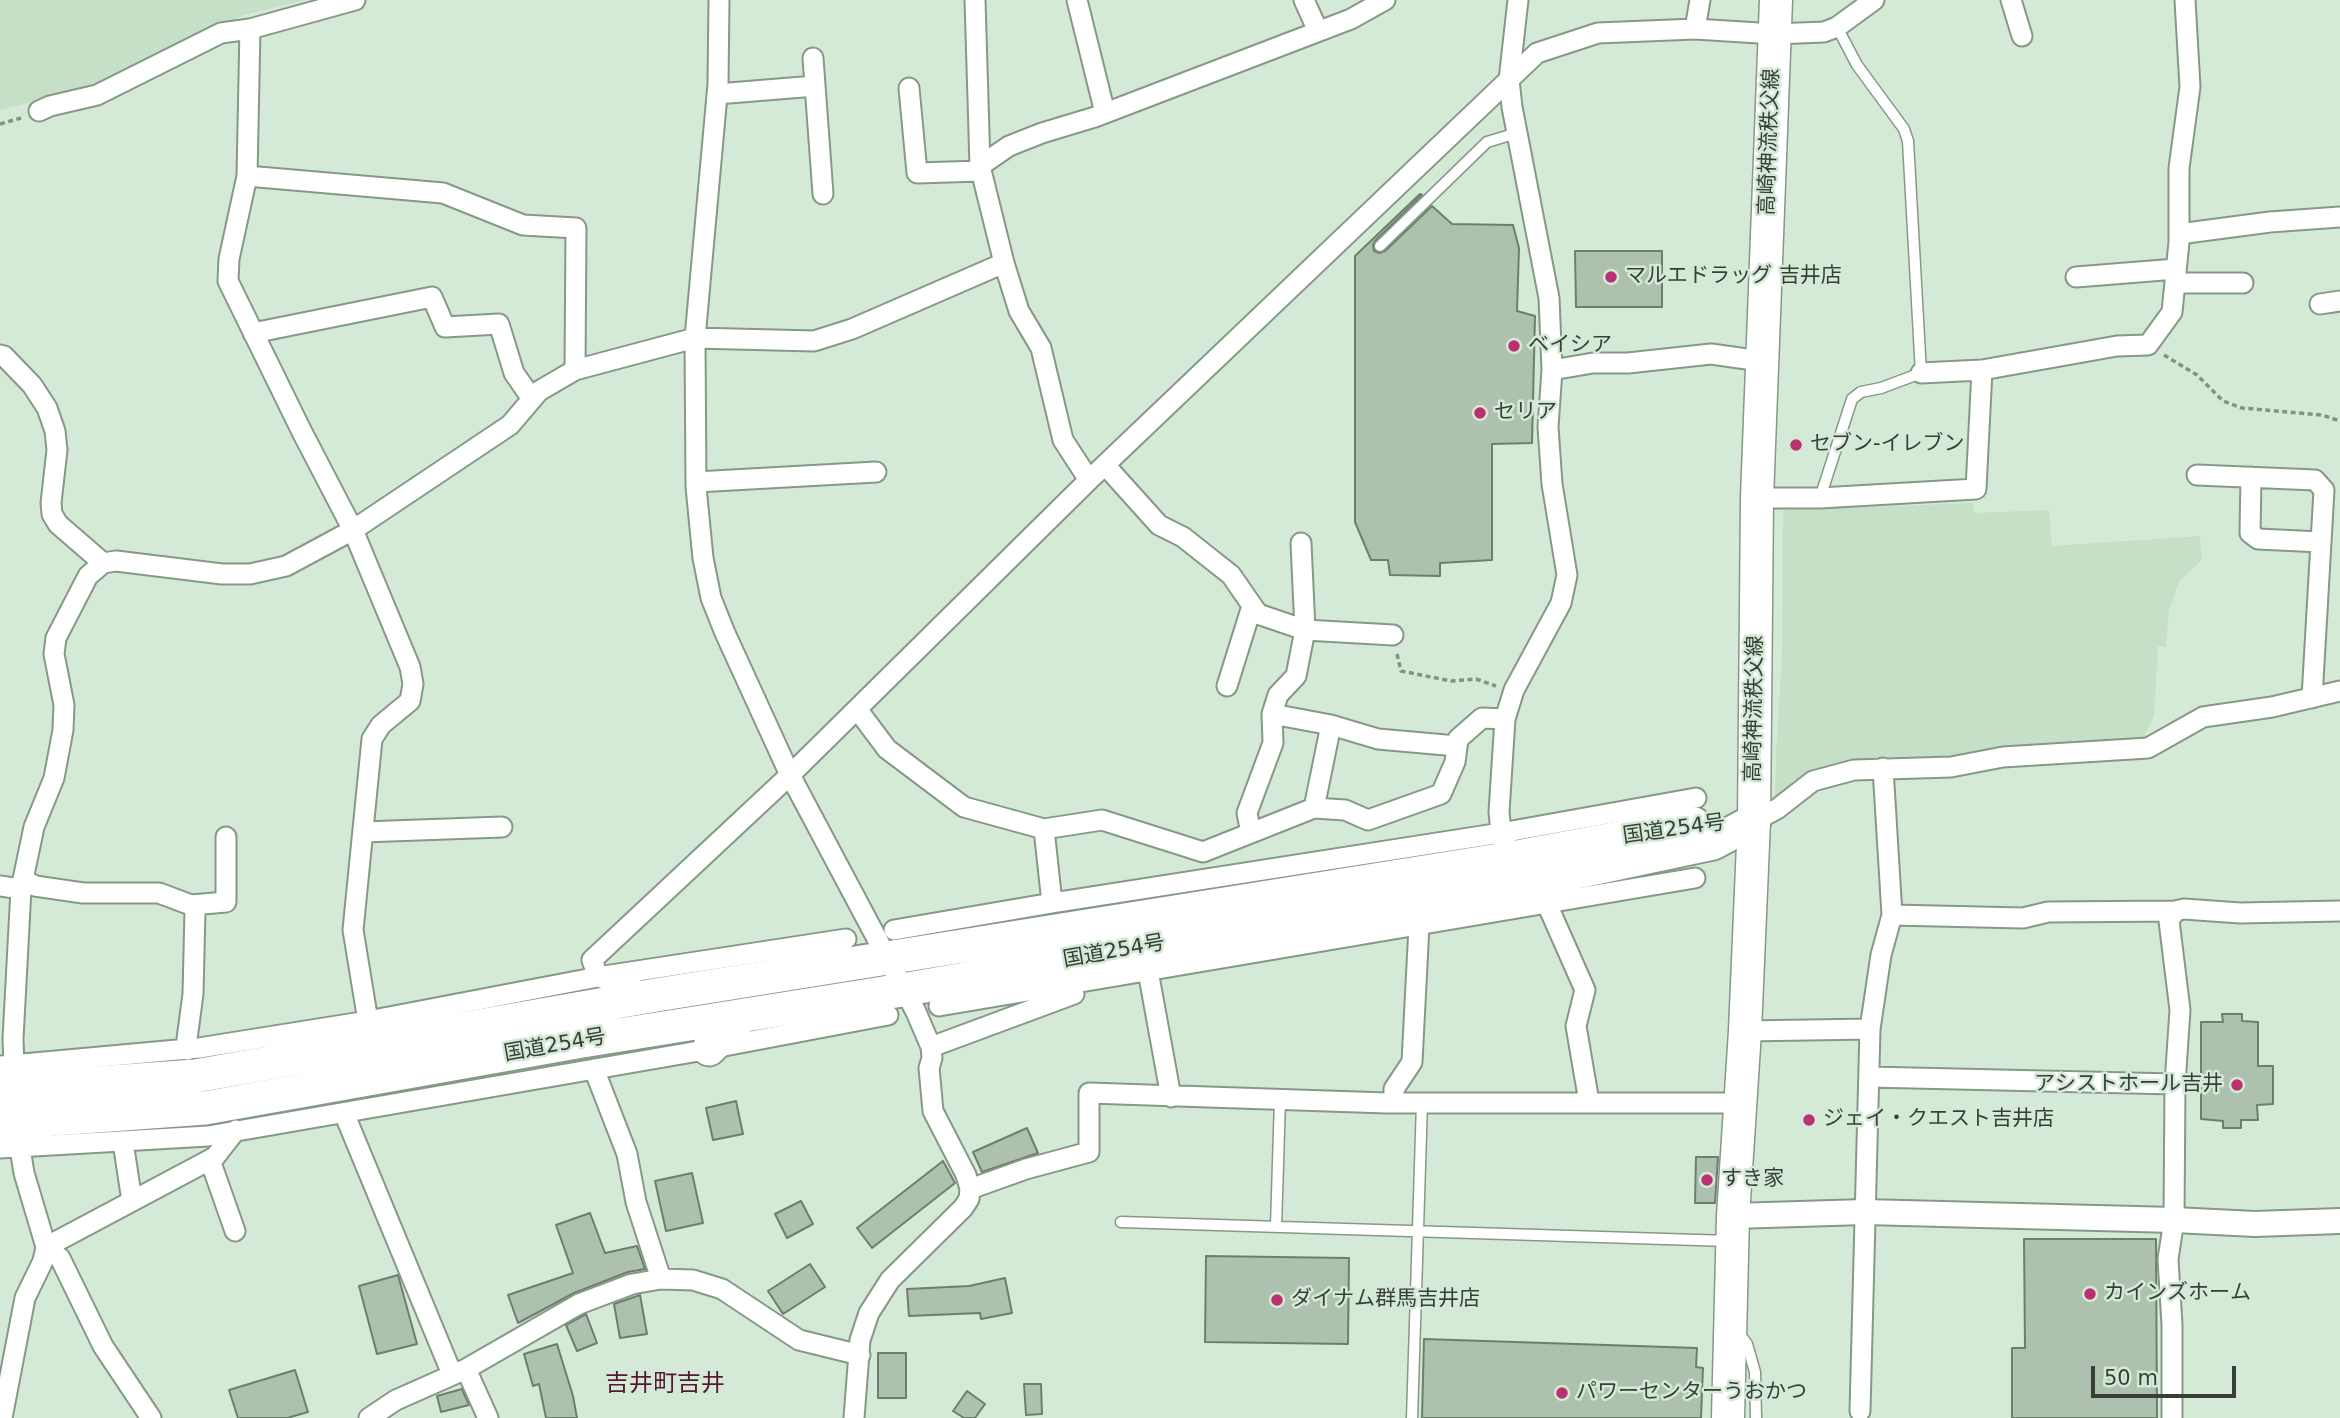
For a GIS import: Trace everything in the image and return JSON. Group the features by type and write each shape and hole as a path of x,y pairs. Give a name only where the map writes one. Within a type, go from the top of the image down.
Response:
{"highway":[{"name":"国道254号","path":"7,1078 152,1079 195,1076 656,995 890,945 1008,938 1506,846 1710,821 1754,821"},
{"name":"国道254号","path":"9,1136 205,1108 742,1016 895,1002 1103,953 1562,875 1713,843 1754,821"},
{"path":"709,1049 742,1016"}],"main road":[{"name":"高崎神流秩父線","path":"1728,1418 1733,1229 1754,821 1757,498 1776,0"}],"street":[{"path":"39,111 97,95 221,33 250,29 355,0"},
{"path":"719,0 717,94 695,338 696,482 701,547 711,598 790,775 890,945 895,1002"},
{"path":"975,0 981,168 1004,263 1019,311 1041,348 1063,440 1089,480"},
{"path":"1077,0 1105,113"},
{"path":"1304,0 1318,31"},
{"path":"909,88 917,173 981,168 1009,146 1105,113 1351,19 1385,0"},
{"path":"1506,846 1499,812 1505,719 1512,697 1561,603 1567,575 1552,484 1548,427 1552,370 1549,298 1509,80 1518,0"},
{"path":"1695,29 1700,0"},
{"path":"598,978 592,960 790,775 1089,480 1538,53 1598,33 1695,29 1775,34 1824,32 1837,27 1874,0"},
{"path":"2011,0 2022,36"},
{"path":"1921,373 1982,370 2117,346 2148,345 2172,312 2179,234 2179,168 2190,87 2185,0"},
{"path":"250,29 247,176 229,258 228,281 354,530 410,667 413,684 410,701 381,725 372,738 354,930 368,1021"},
{"path":"813,58 823,194"},
{"path":"717,94 815,86"},
{"path":"247,176 443,193 523,225 576,228 575,370"},
{"path":"2179,234 2270,222 2340,217"},
{"path":"2,1418 25,1298 43,1261 46,1247 24,1173 9,1136 7,1038 22,884 34,827 54,778 63,730 64,705 54,654 56,638 88,576 103,563 116,561 186,571 250,574 286,566 354,530 509,425 539,390 575,370 695,338 814,341 923,299 1004,263"},
{"path":"2076,277 2176,276 2243,283"},
{"path":"253,333 432,297 445,327 499,324 514,373 532,398"},
{"path":"2320,304 2340,300"},
{"path":"1552,370 1593,363 1628,363 1712,354 1761,361"},
{"path":"0,355 4,355 32,385 47,408 55,431 57,450 52,514 58,524 103,563"},
{"path":"1757,498 1820,498 1976,489 1982,370"},
{"path":"1105,465 1159,525 1182,537 1231,575 1258,614 1305,630 1393,635"},
{"path":"696,482 876,472"},
{"path":"2197,475 2315,480 2324,490 2312,698"},
{"path":"2251,477 2250,533 2258,540 2321,542"},
{"path":"1251,833 1247,813 1273,743 1272,713 1278,695 1296,676 1305,630 1301,543"},
{"path":"1227,686 1252,606"},
{"path":"1754,821 1777,809 1813,781 1854,770 1951,766 2003,757 2148,748 2203,717 2272,707 2340,691"},
{"path":"857,709 887,749 964,807 1044,830 1102,820 1203,852 1314,808 1345,810 1368,820 1441,794 1455,762 1458,738 1482,718 1505,719"},
{"path":"1272,713 1378,738 1457,746"},
{"path":"1314,808 1331,725"},
{"path":"1860,1411 1870,1030 1881,955 1892,915 1883,768"},
{"path":"890,945 1058,902 1506,846 1696,798"},
{"path":"363,832 502,827"},
{"path":"1044,830 1058,902"},
{"path":"0,886 22,884 83,893 159,893 191,905 226,902 226,837"},
{"path":"1521,909 1562,875"},
{"path":"939,1006 1695,878"},
{"path":"1008,938 1058,902"},
{"path":"1547,904 1585,990 1576,1026 1589,1102"},
{"path":"191,905 195,910 193,994 187,1039 193,1049"},
{"path":"1892,915 2023,918 2049,912 2184,909 2240,913 2340,912"},
{"path":"2172,1418 2172,1325 2168,1259 2174,1220 2175,1084 2180,1010 2169,921 2175,911"},
{"path":"1394,1102 1394,1088 1412,1062 1419,926"},
{"path":"7,1078 368,1021 598,978 846,939"},
{"path":"1103,953 1151,970"},
{"path":"1151,970 1171,1097"},
{"path":"598,978 656,995"},
{"path":"931,1047 1074,993 1071,982"},
{"path":"9,1136 123,1142 208,1136 709,1049 895,1002 916,1012 931,1047 929,1068 933,1111 966,1175 970,1189 969,1199 963,1208 890,1280 869,1313 863,1331 854,1418"},
{"path":"1745,1031 1870,1030"},
{"path":"152,1079 193,1049"},
{"path":"594,1069 626,1154 636,1202 661,1279"},
{"path":"1868,1077 2175,1084"},
{"path":"970,1189 1089,1152 1089,1093 1394,1102 1739,1103"},
{"path":"344,1113 459,1371 488,1418"},
{"path":"46,1247 213,1158 236,1130"},
{"path":"208,1136 235,1230"},
{"path":"123,1142 132,1201"},
{"path":"1733,1229 1865,1212 2255,1224 2340,1220"},
{"path":"46,1247 60,1258 103,1346 151,1418"},
{"path":"369,1418 396,1400 459,1371 579,1304 632,1284 661,1279 693,1280 722,1289 799,1340 860,1355"}],"lane":[{"path":"1820,498 1852,399 1861,392 1881,388 1921,373 1908,141 1904,129 1857,65 1837,27"},
{"path":"1380,246 1487,142 1517,133"},
{"path":"1276,1227 1280,1100"},
{"path":"1412,1418 1422,1102"},
{"path":"1121,1223 1418,1232 1733,1229"},
{"path":"1731,1321 1747,1345 1752,1363 1756,1418"}],"path":[{"path":"2148,345 2197,375 2223,401 2242,408 2322,415 2340,421"},
{"path":"1393,635 1401,670 1451,681 1476,679 1501,687 1512,697"}],"shaded area":[{"path":"0,0 305,0 244,15 98,85 0,110"},
{"path":"1973,503 1974,513 2049,510 2052,546 2200,536 2202,560 2179,581 2169,611 2166,647 2158,646 2154,716 2142,742 2000,748 1941,757 1868,758 1825,768 1800,779 1775,799 1782,656 1783,510"}],"building":[{"path":"1422,195 1375,241 1374,251 1385,251 1432,206 1452,224 1513,225 1519,248 1517,311 1535,316 1532,443 1492,444 1492,560 1440,563 1440,576 1390,575 1388,560 1371,560 1355,522 1355,256"},
{"path":"1575,251 1662,251 1662,307 1576,307"},
{"name":"アシストホール吉井","path":"2222,1014 2242,1014 2242,1021 2258,1022 2258,1066 2273,1066 2273,1104 2257,1105 2258,1120 2241,1120 2241,1128 2223,1128 2223,1121 2201,1119 2201,1022 2223,1022"},
{"path":"736,1101 743,1134 713,1140 706,1108"},
{"path":"1027,1128 1038,1153 982,1172 973,1152"},
{"name":"すき家","path":"1696,1157 1718,1157 1715,1203 1695,1203"},
{"path":"943,1161 955,1183 872,1248 857,1228"},
{"path":"692,1173 703,1223 666,1231 655,1181"},
{"path":"801,1201 813,1224 787,1238 775,1214"},
{"path":"590,1213 605,1253 637,1246 645,1269 628,1272 574,1293 518,1323 508,1295 573,1273 556,1225"},
{"name":"カインズホーム","path":"2024,1239 2156,1239 2157,1418 2012,1418 2012,1348 2025,1348"},
{"name":"ダイナム群馬吉井店","path":"1206,1256 1349,1258 1348,1344 1205,1342"},
{"path":"810,1264 825,1287 783,1314 768,1291"},
{"path":"398,1275 417,1344 377,1354 359,1286"},
{"path":"1005,1278 1012,1313 981,1319 980,1313 909,1316 907,1289 969,1286"},
{"path":"640,1295 647,1334 620,1338 614,1304"},
{"path":"586,1314 597,1343 577,1351 566,1325"},
{"name":"パワーセンターうおかつ","path":"1424,1339 1697,1348 1696,1367 1703,1368 1701,1418 1422,1418"},
{"path":"557,1344 577,1418 546,1418 539,1384 533,1386 524,1354"},
{"path":"878,1353 906,1353 906,1398 878,1398"},
{"path":"295,1370 308,1412 287,1418 238,1418 229,1390"},
{"path":"1024,1384 1041,1384 1042,1414 1026,1415"},
{"path":"462,1389 469,1405 441,1412 437,1396"},
{"path":"967,1391 985,1404 975,1418 964,1418 953,1411"}],"place":[{"name":"マルエドラッグ 吉井店","path":"1611,277"},
{"name":"ベイシア","path":"1514,346"},
{"name":"セリア","path":"1480,413"},
{"name":"セブン-イレブン","path":"1796,445"},
{"name":"アシストホール吉井","path":"2237,1085"},
{"name":"ジェイ・クエスト吉井店","path":"1809,1120"},
{"name":"すき家","path":"1707,1180"},
{"name":"カインズホーム","path":"2090,1294"},
{"name":"ダイナム群馬吉井店","path":"1277,1300"},
{"name":"パワーセンターうおかつ","path":"1562,1393"}],"district":[{"name":"吉井町吉井","path":"665,1385"}]}
